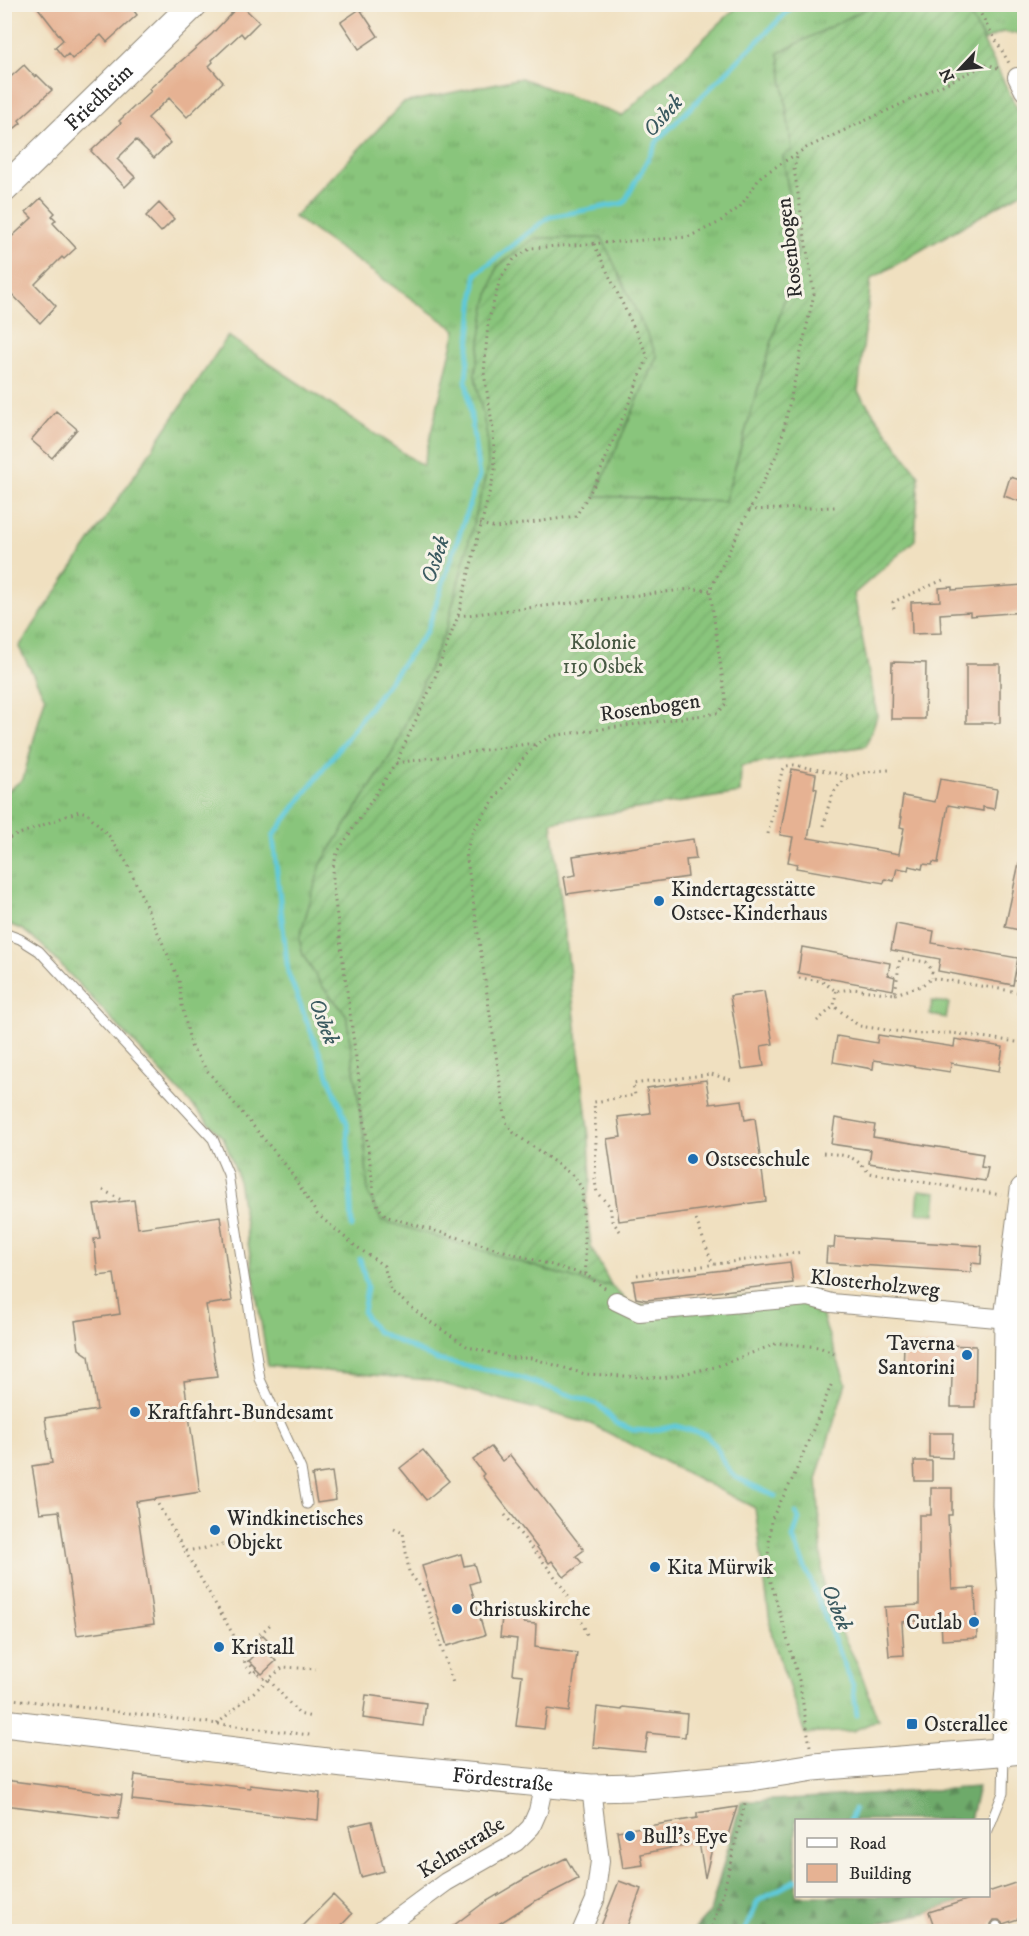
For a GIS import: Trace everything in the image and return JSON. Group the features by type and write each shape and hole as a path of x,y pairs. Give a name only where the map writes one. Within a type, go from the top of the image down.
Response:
{"main road":[{"name":"Friedheim","path":"4,189 194,4"},
{"path":"1014,1751 1010,1676 1015,1504 1016,1318 1024,1194"},
{"name":"Fördestraße","path":"4,1723 344,1764 591,1788 635,1787 751,1777 814,1767 1014,1751"}],"street":[{"name":"Klosterholzweg","path":"616,1301 639,1312 809,1298 831,1303 1016,1318"},
{"name":"Kelmstraße","path":"378,1932 446,1881 516,1842 531,1827 538,1811 544,1783"},
{"path":"581,1932 595,1900 600,1861 591,1788"}],"lane":[{"path":"4,933 20,939 39,951 213,1139 228,1174 260,1379 301,1469 307,1504"},
{"path":"990,1825 1003,1793 1014,1751"}],"path":[{"path":"975,4 1021,84"},
{"path":"616,1301 599,1281 586,1275 388,1217 381,1212 376,1204 333,886 333,868 338,853 396,763 432,685 458,616 495,470 493,429 484,373 488,323 500,279 514,259 531,248 688,237 718,223 740,207 761,176 797,156 806,148 988,64 1021,84"},
{"name":"Rosenbogen","path":"586,1275 582,1189 575,1177 514,1133 506,1122 466,853 473,830 525,756 536,745 551,736 718,713 726,704 710,590 779,450 814,294 794,169 797,156"},
{"path":"480,524 496,528 576,516 596,482 648,357 594,244"},
{"path":"749,510 836,507"},
{"path":"894,609 893,602 943,580"},
{"path":"458,616 691,589 710,590"},
{"path":"396,763 527,744 536,745"},
{"path":"768,834 782,771 786,766 794,765 850,776"},
{"path":"824,826 828,802 836,787 850,776 865,771 889,770"},
{"path":"4,840 79,811 87,813 109,836 127,863 180,980 182,1005 191,1046 204,1068 288,1168 318,1214 354,1245 384,1266 391,1290 426,1319 468,1347 511,1358 531,1358 585,1374 663,1378 715,1367 778,1343 819,1347 835,1354"},
{"path":"895,994 900,958 926,962 932,970 932,978"},
{"path":"799,978 821,981 836,991 853,989 895,994 921,986 932,978 1024,993"},
{"path":"817,1021 834,1006 836,991"},
{"path":"834,1006 859,1026 916,1034 952,1033 1024,1043"},
{"path":"620,1231 612,1221 610,1206 597,1193 594,1102 635,1095 633,1084 711,1074 735,1081"},
{"path":"823,1153 851,1156 860,1162 869,1173 1024,1194"},
{"path":"103,1190 123,1201"},
{"path":"696,1220 712,1265"},
{"path":"637,1275 803,1252"},
{"path":"814,1767 799,1680 767,1568 771,1520 794,1476 832,1383"},
{"path":"155,1499 257,1672 269,1680 299,1714 312,1717"},
{"path":"505,1515 566,1592 579,1614 587,1635"},
{"path":"394,1528 403,1532 409,1572 422,1589 453,1683"},
{"path":"186,1551 261,1539"},
{"path":"243,1650 273,1622"},
{"path":"217,1724 283,1666 316,1668"},
{"path":"4,1698 310,1735"},
{"path":"710,1932 723,1894 751,1777"}],"green space":[{"name":"Kolonie 119 Osbek","path":"875,4 965,5 1024,122 1024,191 871,279 858,392 919,476 915,540 854,594 877,716 866,746 741,766 740,793 552,822 589,1137 591,1181 586,1201 591,1247 611,1285 592,1284 381,1220 368,1193 365,1144 346,1014 322,986 303,955 299,939 321,864 393,752 447,627 488,467 487,436 475,375 486,305 497,267 535,238 602,238 657,356 595,496 725,501 798,253 783,156 792,150 779,53"},
{"path":"739,5 875,5 779,53 792,150 783,156 798,253 725,501 595,496 657,356 475,375 487,436 488,467 447,627 393,752 321,864 303,955 322,986 346,1014 365,1144 368,1193 592,1284 611,1285 631,1306 816,1290 826,1328 846,1383 817,1476 824,1599 858,1665 878,1720 853,1731 805,1734 772,1637 755,1508 591,1424 429,1380 268,1366 237,1174 224,1139 42,945 23,930 5,921 5,793 23,779 45,698 19,647 228,336 423,466 456,330 294,217 403,103 521,78 622,116"},
{"path":"965,5 1024,5 1024,34 1002,32 984,41"},
{"path":"932,1001 949,1003 946,1018 930,1015"},
{"path":"919,1190 937,1192 935,1214 917,1213"},
{"path":"978,1787 970,1819 795,1819 795,1897 967,1897 968,1899 929,1912 847,1931 693,1931 710,1912 741,1802"}],"building":[{"path":"35,4 129,4 137,15 107,42 101,35 72,59 68,54 64,58 55,47 63,40"},
{"path":"240,4 259,22 244,37 241,33 212,60 209,66 223,82 187,117 169,98 148,118 170,143 154,158 136,140 117,159 135,177 125,187 91,151 151,91 149,89 212,34"},
{"path":"360,9 378,36 359,49 341,22"},
{"path":"24,65 52,90 19,120 21,123 4,137 4,83"},
{"path":"41,198 55,213 52,216 56,220 53,223 76,248 64,259 62,257 35,284 56,306 40,323 4,286 4,244 32,218 26,212"},
{"path":"159,203 174,219 161,232 146,216"},
{"path":"56,411 77,429 52,458 31,440"},
{"path":"1010,477 1024,481 1024,503 1004,496"},
{"path":"1024,585 1024,612 970,616 970,612 940,614 941,633 912,634 911,602 940,601 939,588 952,587 952,590"},
{"path":"892,662 926,663 925,719 891,719"},
{"path":"966,664 1000,664 1000,723 966,723"},
{"path":"792,769 816,774 814,788 817,789 808,838 899,854 904,828 900,827 903,796 935,802 940,779 997,789 994,809 983,807 983,811 948,805 938,863 923,864 922,869 909,866 908,870 897,868 894,881 885,879 884,883 796,868 797,864 788,862 793,837 780,835"},
{"path":"693,839 696,859 686,860 688,877 567,894 564,877 576,875 573,856"},
{"path":"1019,863 1024,863 1024,931 1005,927"},
{"path":"896,924 934,931 932,943 1018,958 1013,985 938,971 940,959 891,950"},
{"path":"802,947 890,963 888,975 895,977 893,990 798,973"},
{"path":"764,991 773,1044 761,1046 764,1066 742,1069 730,996"},
{"path":"878,1035 954,1047 955,1039 1003,1047 999,1071 951,1063 950,1072 874,1060 873,1069 833,1062 837,1036 877,1043"},
{"path":"706,1080 710,1104 742,1100 745,1120 755,1118 766,1201 619,1221 607,1139 621,1137 618,1117 650,1113 647,1088"},
{"path":"835,1118 875,1125 873,1137 983,1154 981,1167 988,1168 985,1181 869,1163 871,1150 831,1144"},
{"name":"Kraftfahrt-Bundesamt","path":"134,1200 138,1228 220,1216 232,1301 206,1305 217,1377 184,1381 200,1492 136,1502 154,1624 77,1635 59,1511 40,1513 32,1466 52,1463 45,1418 97,1410 89,1356 79,1349 75,1321 120,1314 114,1274 98,1276 94,1239 100,1238 94,1205"},
{"path":"835,1237 982,1246 981,1264 972,1263 971,1272 826,1263 827,1248 834,1248"},
{"path":"790,1262 793,1283 646,1300 636,1298 633,1281"},
{"path":"904,1344 976,1346 975,1407 951,1407 952,1376 903,1374"},
{"path":"929,1433 953,1433 952,1458 929,1457"},
{"path":"491,1447 502,1461 510,1455 584,1550 576,1556 582,1563 564,1577 552,1561 549,1563 482,1476 484,1474 473,1460"},
{"path":"423,1450 449,1481 426,1500 400,1468"},
{"path":"914,1461 932,1461 932,1481 915,1481"},
{"path":"332,1472 336,1500 317,1503 312,1475"},
{"path":"931,1488 952,1488 952,1515 948,1515 952,1589 975,1588 977,1638 942,1640 941,1619 902,1622 904,1655 889,1656 885,1607 919,1605 919,1515 931,1515"},
{"name":"Christuskirche","path":"461,1554 464,1566 474,1564 479,1581 470,1584 485,1635 447,1646 422,1566"},
{"path":"503,1607 525,1609 524,1623 536,1624 535,1647 577,1653 569,1712 547,1709 544,1729 516,1726 522,1675 513,1674 517,1639 500,1637"},
{"path":"263,1635 276,1648 269,1654 276,1661 262,1674 249,1661 256,1654 250,1647"},
{"path":"366,1695 426,1703 423,1726 363,1718"},
{"path":"597,1707 622,1710 623,1707 687,1714 685,1737 648,1733 645,1752 593,1747"},
{"path":"135,1775 250,1788 250,1785 320,1793 318,1820 132,1800"},
{"path":"4,1780 122,1795 118,1819 4,1805"},
{"path":"737,1807 727,1838 714,1840 705,1878 699,1842 641,1854 643,1865 623,1868 617,1831 697,1818 697,1813"},
{"path":"372,1821 384,1871 361,1877 349,1826"},
{"path":"566,1858 578,1879 535,1901 486,1932 445,1932 482,1904"},
{"path":"1024,1880 1024,1917 1003,1924 999,1920 994,1920 991,1928 980,1932 936,1932 929,1912 976,1897 990,1897 990,1891"},
{"path":"619,1881 641,1889 625,1932 614,1932 601,1926"},
{"path":"333,1895 352,1914 335,1932 296,1932"}],"waterway":[{"name":"Osbek","path":"352,1227 347,1123 288,973 273,836 427,631 479,476 466,379 476,274 549,217 624,203 658,140 795,4"},
{"name":"Osbek","path":"360,1259 367,1287 363,1313 376,1331 437,1360 513,1375 599,1405 615,1422 633,1430 650,1431 676,1426 706,1435 735,1477 775,1496"},
{"name":"Osbek","path":"796,1513 799,1519 793,1538 853,1686 857,1715"},
{"name":"Osbek","path":"850,1819 854,1810"},
{"name":"Osbek","path":"744,1932 758,1901 795,1881"}],"place":[{"name":"Kindertagesstätte Ostsee-Kinderhaus","path":"659,901"},
{"name":"Ostseeschule","path":"693,1159"},
{"name":"Taverna Santorini","path":"967,1355"},
{"name":"Kraftfahrt-Bundesamt","path":"135,1412"},
{"name":"Windkinetisches Objekt","path":"215,1530"},
{"name":"Kita Mürwik","path":"655,1567"},
{"name":"Christuskirche","path":"457,1609"},
{"name":"Cutlab","path":"974,1622"},
{"name":"Kristall","path":"219,1647"},
{"name":"Osterallee","path":"912,1724"},
{"name":"Bull's Eye","path":"630,1836"}]}
